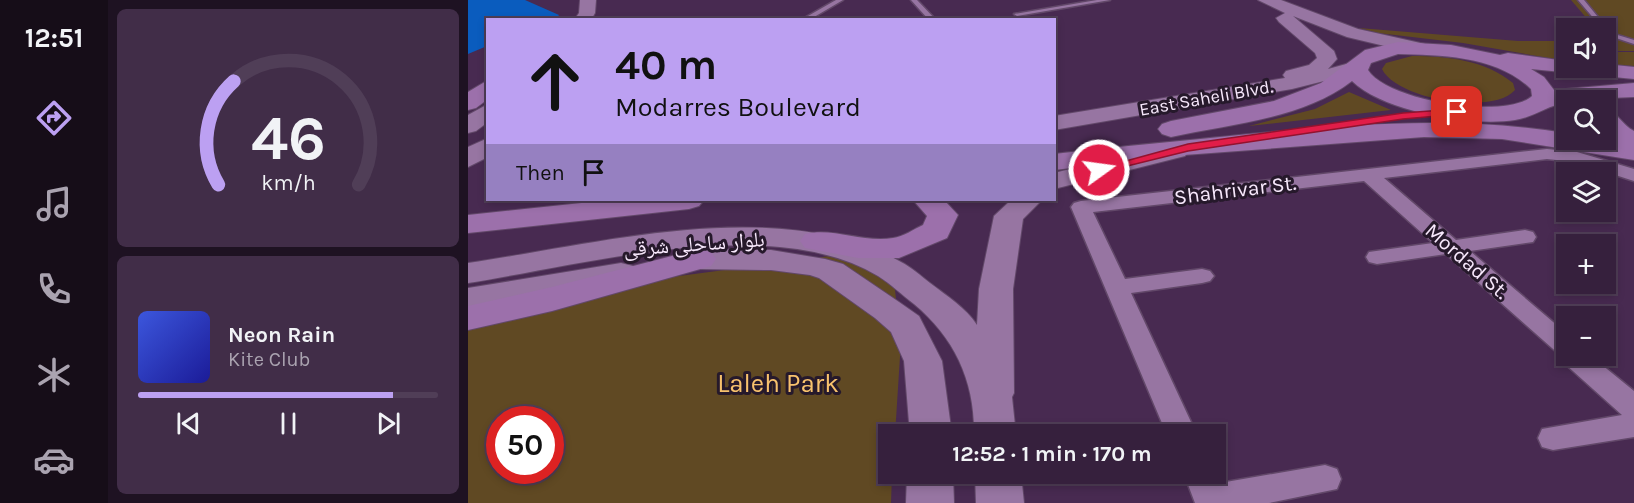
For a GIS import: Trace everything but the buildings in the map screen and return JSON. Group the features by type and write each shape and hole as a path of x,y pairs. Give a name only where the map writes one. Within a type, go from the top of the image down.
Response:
{"highway":[{"path":"1056,147 1200,124 1280,107 1329,88 1358,64 1381,51 1418,48 1568,68 1634,73"},
{"path":"1460,52 1498,62 1528,76 1543,91 1542,110 1556,118"},
{"path":"1358,64 1359,75 1368,84 1384,93 1422,105 1457,112 1484,114 1556,129"},
{"path":"468,103 486,89"},
{"path":"1484,114 1526,110 1541,101 1634,90"},
{"path":"1616,101 1634,97"},
{"path":"1188,148 1403,116 1457,112"},
{"path":"1056,162 1365,132 1458,129 1529,134 1634,146"},
{"path":"1616,131 1634,146"},
{"path":"1616,140 1634,146"},
{"path":"1616,143 1634,146"},
{"path":"468,214 591,201"},
{"path":"468,224 680,201"},
{"path":"816,242 858,248 899,248 936,231 943,215 928,201"},
{"path":"468,318 552,299 699,259"}],"main road":[{"path":"583,18 587,13 588,0"},
{"path":"1260,2 1351,51 1358,64"},
{"path":"1260,2 1353,33 1418,48"},
{"path":"1240,92 1316,69 1327,59 1324,51 1286,18"},
{"name":"East Saheli Blvd.","path":"1056,123 1089,119 1334,75 1358,64"},
{"path":"468,126 486,112"},
{"path":"1056,128 1089,119"},
{"path":"468,159 486,146"},
{"path":"1056,181 1188,148"},
{"path":"994,419 996,289 1009,216 1027,201"},
{"name":"بلوار ساحلی شرقی","path":"468,273 645,244 757,236 816,242 870,260 917,285 962,331 994,419"},
{"name":"بلوار ساحلی شرقی","path":"468,299 699,259 771,260 814,267 831,272 906,325 923,361 930,424"},
{"path":"930,484 930,503"},
{"path":"999,484 1000,503"}],"street":[{"name":"Shahrivar St.","path":"1177,424 1081,207 1547,154 1587,159 1634,175"},
{"name":"Mordad St.","path":"1368,174 1556,339"},
{"path":"1377,257 1525,237"},
{"path":"1117,288 1202,276"},
{"path":"1586,366 1634,408"},
{"path":"1553,438 1634,425"},
{"path":"1208,492 1324,479"}],"lane":[{"path":"808,18 840,0"},
{"path":"914,0 931,18"},
{"path":"1017,14 1107,0"},
{"path":"1581,0 1596,18"},
{"path":"1616,36 1634,42"}],"green space":[{"path":"1571,0 1634,0 1634,51 1616,51 1616,18 1586,18"},
{"path":"1359,28 1518,41 1556,41 1556,59 1463,43 1378,33"},
{"path":"1616,52 1634,52 1634,66 1616,65"},
{"path":"1412,56 1452,58 1478,64 1502,75 1513,83 1515,90 1504,98 1487,102 1467,103 1424,96 1391,80 1382,69 1386,63"},
{"path":"1349,92 1391,110 1249,126 1315,109"},
{"name":"Laleh Park","path":"890,248 901,341 896,424 878,424 878,484 892,484 891,503 468,503 468,304"}],"water":[{"path":"468,0 525,0 559,15 557,18 486,18 486,46 468,54"}],"route":[{"path":"1099,170 1188,148 1403,116 1457,112"}]}
